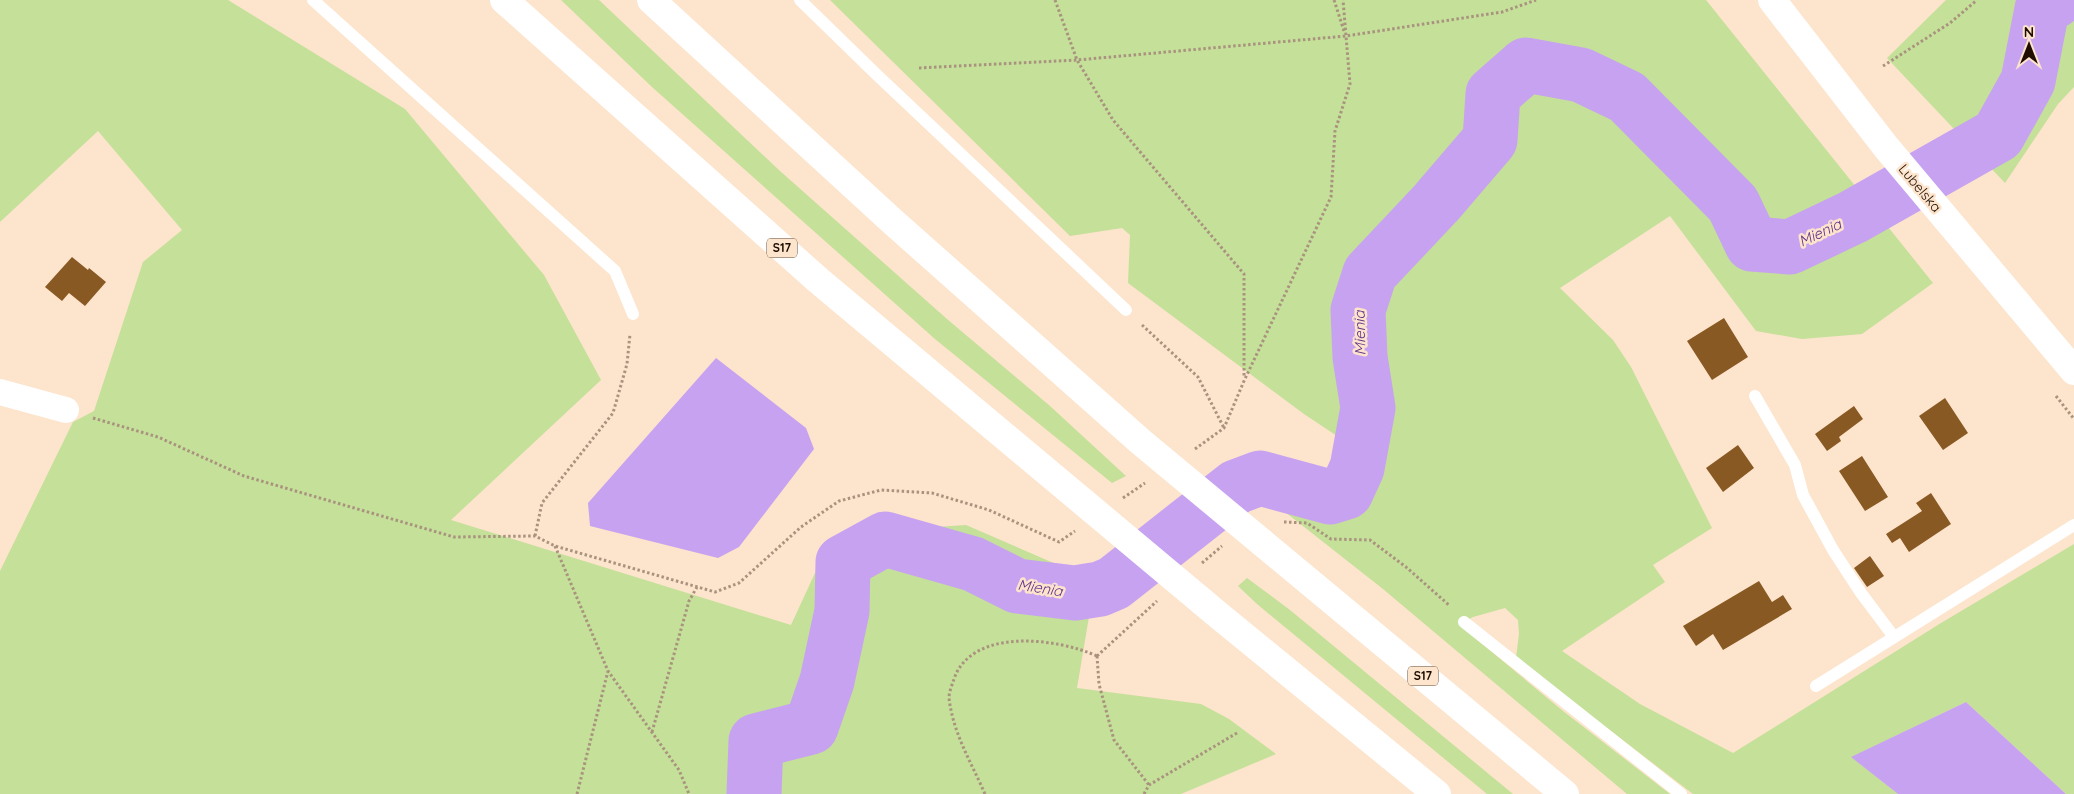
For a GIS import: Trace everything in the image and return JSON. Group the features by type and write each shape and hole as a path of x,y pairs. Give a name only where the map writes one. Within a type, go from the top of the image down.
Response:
{"main road":[{"name":"S17","path":"504,0 818,280 1217,614 1437,794"},
{"name":"S17","path":"650,0 892,222 1141,442 1565,794"},
{"name":"Lubelska","path":"1772,0 1886,146 2074,371"}],"street":[{"path":"0,392 66,410"}],"lane":[{"path":"313,0 615,271 632,314"},
{"path":"800,0 1126,310"},
{"path":"1756,396 1795,465 1803,495 1833,550 1861,593 1894,637"},
{"path":"1816,686 2074,525"},
{"path":"1464,622 1681,794"}],"path":[{"path":"1054,0 1077,60 1113,120 1244,274 1244,381"},
{"path":"1334,0 1346,36"},
{"path":"1193,450 1224,428 1244,381 1331,198 1335,131 1350,84 1343,0"},
{"path":"919,68 1077,60 1346,36 1502,12 1536,0"},
{"path":"1883,66 1950,23 1977,0"},
{"path":"1126,310 1198,377 1224,428"},
{"path":"535,536 542,503 613,413 627,364 632,314"},
{"path":"66,410 158,437 244,476 454,537 535,536 555,546 715,592 739,583 801,527 839,501 881,490 932,493 989,510 1059,542 1083,526"},
{"path":"1122,499 1146,482"},
{"path":"555,546 608,672 679,770 689,794"},
{"path":"652,732 689,601 697,587"},
{"path":"985,794 958,738 949,696 959,666 979,651 1012,640 1047,643 1097,656 1099,684 1114,740 1149,785"},
{"path":"578,794 608,672"},
{"path":"1144,794 1149,785 1237,733"}],"green space":[{"path":"0,0 228,0 405,109 544,275 601,380 451,520 791,625 821,560 859,532 966,525 1095,581 1077,688 1201,704 1229,719 1276,754 1181,794 0,794 0,571 73,422 94,411 143,262 182,230 98,131 0,222"},
{"path":"561,0 599,0 780,171 947,319 1050,406 1126,476 1112,483 935,339 652,87"},
{"path":"830,0 1706,0 1933,283 1862,334 1802,339 1756,331 1670,216 1560,288 1613,340 1631,367 1712,528 1653,565 1665,582 1562,651 1640,704 1733,753 1941,623 2074,544 2074,794 2066,794 1966,702 1852,757 1898,794 1693,794 1516,658 1519,634 1518,620 1505,608 1473,617 1464,622 1463,628 1563,711 1670,794 1627,794 1383,589 1275,504 1308,503 1342,511 1365,508 1370,487 1370,458 1304,414 1128,283 1130,235 1122,228 1070,236"},
{"path":"1946,0 2074,0 2074,87 2058,104 2005,183 1887,58"},
{"path":"1247,578 1290,610 1513,794 1487,794 1257,604 1238,586"}],"shaded area":[{"path":"716,358 806,428 814,449 739,547 718,558 590,526 588,503"},
{"path":"1966,702 2066,794 1898,794 1851,757"}],"building":[{"path":"72,257 106,282 85,306 69,293 62,301 45,287"},
{"path":"1724,318 1748,357 1712,380 1687,341"},
{"path":"1945,398 1968,433 1943,450 1919,416"},
{"path":"1854,406 1863,419 1839,437 1841,441 1827,451 1815,434"},
{"path":"1738,445 1754,468 1723,492 1706,468"},
{"path":"1862,456 1888,497 1865,511 1839,471"},
{"path":"1931,493 1951,524 1909,552 1900,538 1892,543 1886,534 1922,511 1916,503"},
{"path":"1870,556 1884,576 1867,587 1854,568"},
{"path":"1759,581 1772,602 1783,595 1792,609 1723,650 1713,634 1696,646 1683,626"}],"waterway":[{"name":"Mienia","path":"754,794 756,741 811,727 827,681 842,611 843,562 885,539 973,564 1017,586 1075,593 1100,589 1114,583 1236,487 1260,478 1330,497 1346,492 1357,468 1368,408 1360,357 1358,310 1370,273 1436,203 1490,140 1493,94 1526,65 1581,75 1627,97 1733,204 1752,244 1790,247 1853,217 1998,135 2028,81 2042,9 2056,0"}]}
